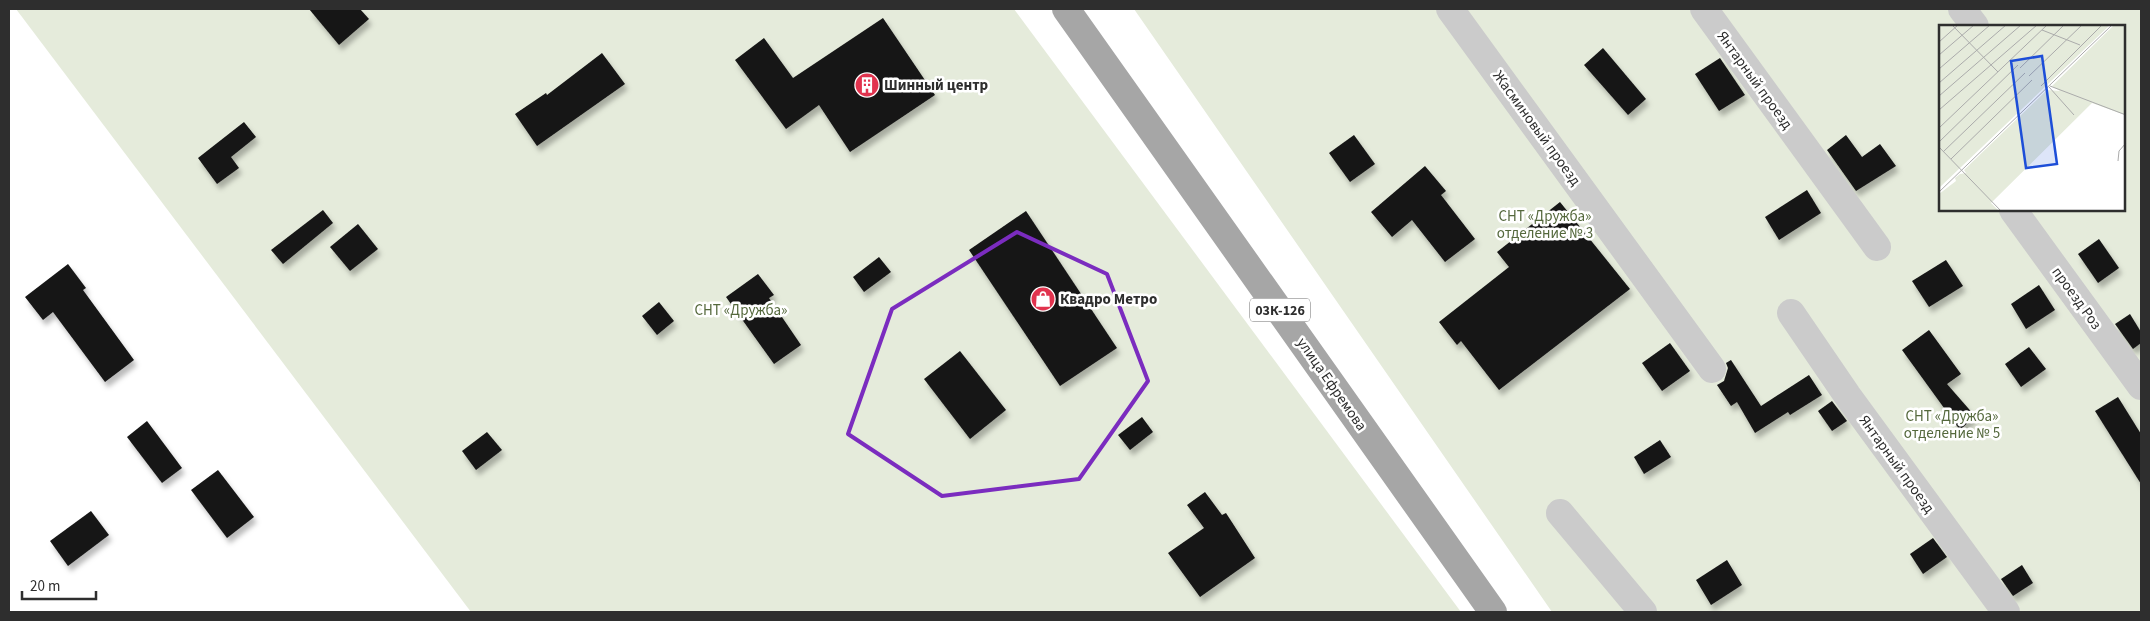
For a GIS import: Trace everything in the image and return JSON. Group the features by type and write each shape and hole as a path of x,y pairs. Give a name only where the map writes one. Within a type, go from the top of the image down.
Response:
{"main road":[{"name":"улица Ефремова","path":"1066,9 1493,612"}],"street":[{"name":"Жасминовый проезд","path":"1450,9 1712,369"},
{"name":"Янтарный проезд","path":"1704,9 1877,248"},
{"path":"1962,9 1974,25"},
{"name":"проезд Роз","path":"2014,211 2141,386"},
{"name":"Янтарный проезд","path":"1791,313 1847,395 2006,612"},
{"path":"1560,513 1643,612"}],"highlighted area":[{"path":"1017,232 1107,274 1148,381 1079,479 942,496 848,434 892,309"}],"green space":[{"name":"СНТ «Дружба»","path":"16,9 1014,9 1461,612 471,612"},
{"path":"1134,9 2141,9 2141,612 1552,612"}],"building":[{"path":"309,9 360,9 369,19 339,45"},
{"name":"Шинный центр","path":"883,18 935,95 850,152 819,105 786,129 735,60 764,38 793,78"},
{"path":"1603,48 1646,99 1628,115 1584,65"},
{"path":"602,53 625,84 537,146 515,114 546,93 547,95"},
{"path":"1720,58 1745,95 1719,111 1695,74"},
{"path":"244,122 256,137 231,157 239,168 217,184 198,158"},
{"path":"1354,135 1375,164 1350,182 1329,153"},
{"path":"1846,135 1862,157 1880,144 1896,166 1856,191 1827,150"},
{"path":"1425,166 1446,191 1441,195 1475,239 1445,262 1412,220 1392,237 1371,212"},
{"path":"1807,190 1821,213 1779,240 1765,217"},
{"path":"1560,202 1630,289 1499,390 1461,341 1457,345 1439,322 1509,267 1497,252"},
{"path":"323,210 333,223 283,264 271,250"},
{"name":"Квадро Метро","path":"1026,211 1117,348 1060,386 969,250"},
{"path":"358,224 378,249 350,271 330,247"},
{"path":"2099,239 2119,268 2098,283 2078,254"},
{"path":"879,257 891,272 864,292 853,277"},
{"path":"1946,260 1963,286 1929,307 1912,281"},
{"path":"68,264 86,288 83,290 134,360 105,382 53,312 43,320 25,297"},
{"path":"758,274 774,295 769,298 801,345 774,364 726,297"},
{"path":"2039,285 2055,310 2026,329 2011,304"},
{"path":"659,302 674,321 657,335 642,316"},
{"path":"2130,314 2141,332 2141,343 2133,349 2115,324"},
{"path":"1929,330 1961,374 1947,384 1975,416 1960,430 1902,350"},
{"path":"1670,343 1690,371 1662,391 1642,363"},
{"path":"2029,347 2046,369 2021,387 2005,364"},
{"path":"960,351 1006,410 970,439 924,379"},
{"path":"1731,360 1761,406 1809,375 1822,395 1790,415 1788,412 1755,433 1737,402 1731,406 1717,385 1724,381 1728,368 1726,363"},
{"path":"2118,397 2141,434 2141,484 2095,411"},
{"path":"1832,401 1847,421 1832,431 1818,411"},
{"path":"1142,417 1153,432 1130,450 1118,435"},
{"path":"147,421 182,468 162,483 127,437"},
{"path":"487,432 502,450 476,470 462,451"},
{"path":"1660,440 1671,457 1644,474 1634,457"},
{"path":"218,470 254,517 227,538 191,490"},
{"path":"1205,492 1222,515 1226,513 1255,558 1200,597 1168,553 1204,528 1187,505"},
{"path":"91,511 109,535 68,566 50,541"},
{"path":"1933,538 1947,557 1923,574 1910,554"},
{"path":"1727,560 1742,585 1711,605 1696,580"},
{"path":"2022,565 2033,583 2013,596 2001,579"}],"place":[{"name":"Шинный центр","path":"867,85"},
{"name":"Квадро Метро","path":"1043,299"}],"park label":[{"name":"СНТ «Дружба» отделение № 3","path":"1545,224"},
{"name":"СНТ «Дружба» отделение № 5","path":"1952,424"}]}
